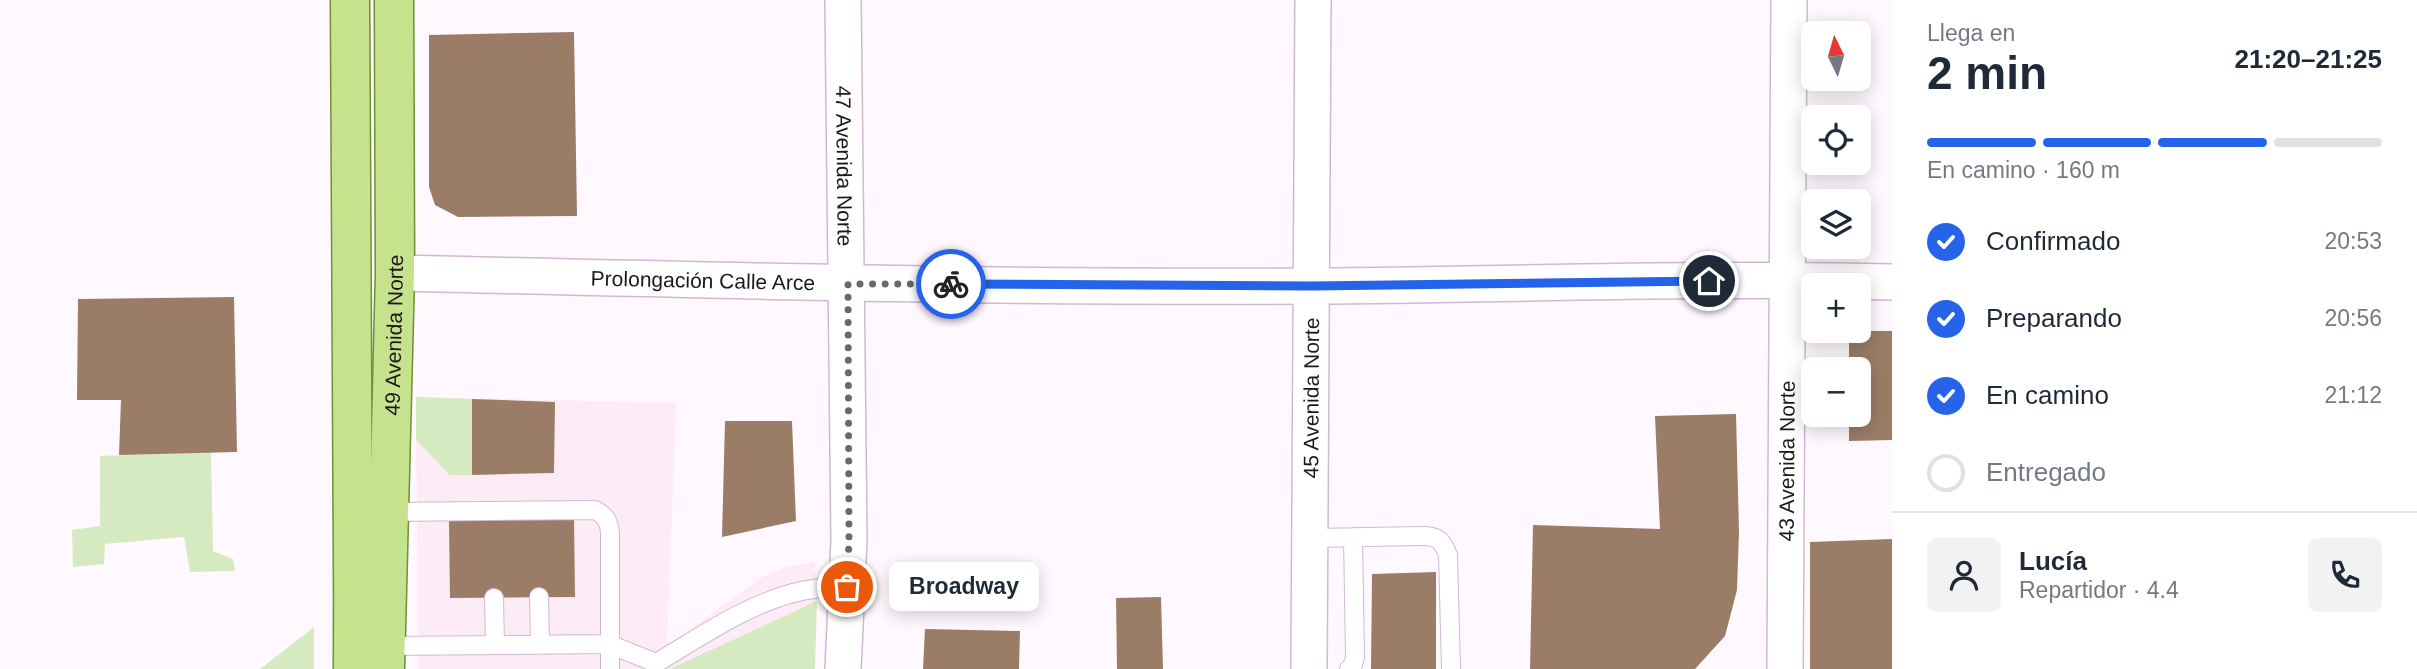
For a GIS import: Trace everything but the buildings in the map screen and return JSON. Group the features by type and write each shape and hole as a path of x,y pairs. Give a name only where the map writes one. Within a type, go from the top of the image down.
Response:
{"main road":[{"name":"49 Avenida Norte","path":"350,0 350,304 371,510 396,657"},
{"name":"49 Avenida Norte","path":"353,669 395,273 394,0"},
{"path":"329,669 331,550 371,510"}],"street":[{"name":"47 Avenida Norte","path":"843,0 849,540 843,669"},
{"name":"45 Avenida Norte","path":"1310,669 1313,0"},
{"name":"43 Avenida Norte","path":"1785,669 1789,0"},
{"name":"Prolongación Calle Arce","path":"395,273 848,284 1312,286 1788,279 1892,282"}],"lane":[{"path":"371,510 492,516 595,510 608,521 610,533 610,669"},
{"path":"1311,538 1435,536 1443,542 1448,555 1451,669"},
{"path":"1349,669 1356,657 1353,537"},
{"path":"396,657 495,645 609,644 656,663 720,625 780,598 817,588 847,587"},
{"path":"539,597 540,644"},
{"path":"494,598 495,645"}],"shaded area":[{"path":"416,397 676,403 667,646 762,577 786,567 815,562 815,669 418,669"}],"green space":[{"path":"416,397 472,399 472,475 450,475 416,440"},
{"path":"211,452 213,551 233,559 235,571 190,572 184,537 105,544 104,564 73,567 72,530 100,526 100,456"},
{"path":"817,601 815,669 670,669"},
{"path":"314,627 314,669 260,669"}],"way so far":[{"path":"847,587 848,284 951,284"}],"place":[{"name":"Broadway","path":"847,587"}],"route":[{"path":"951,284 1312,286 1709,281"}]}
